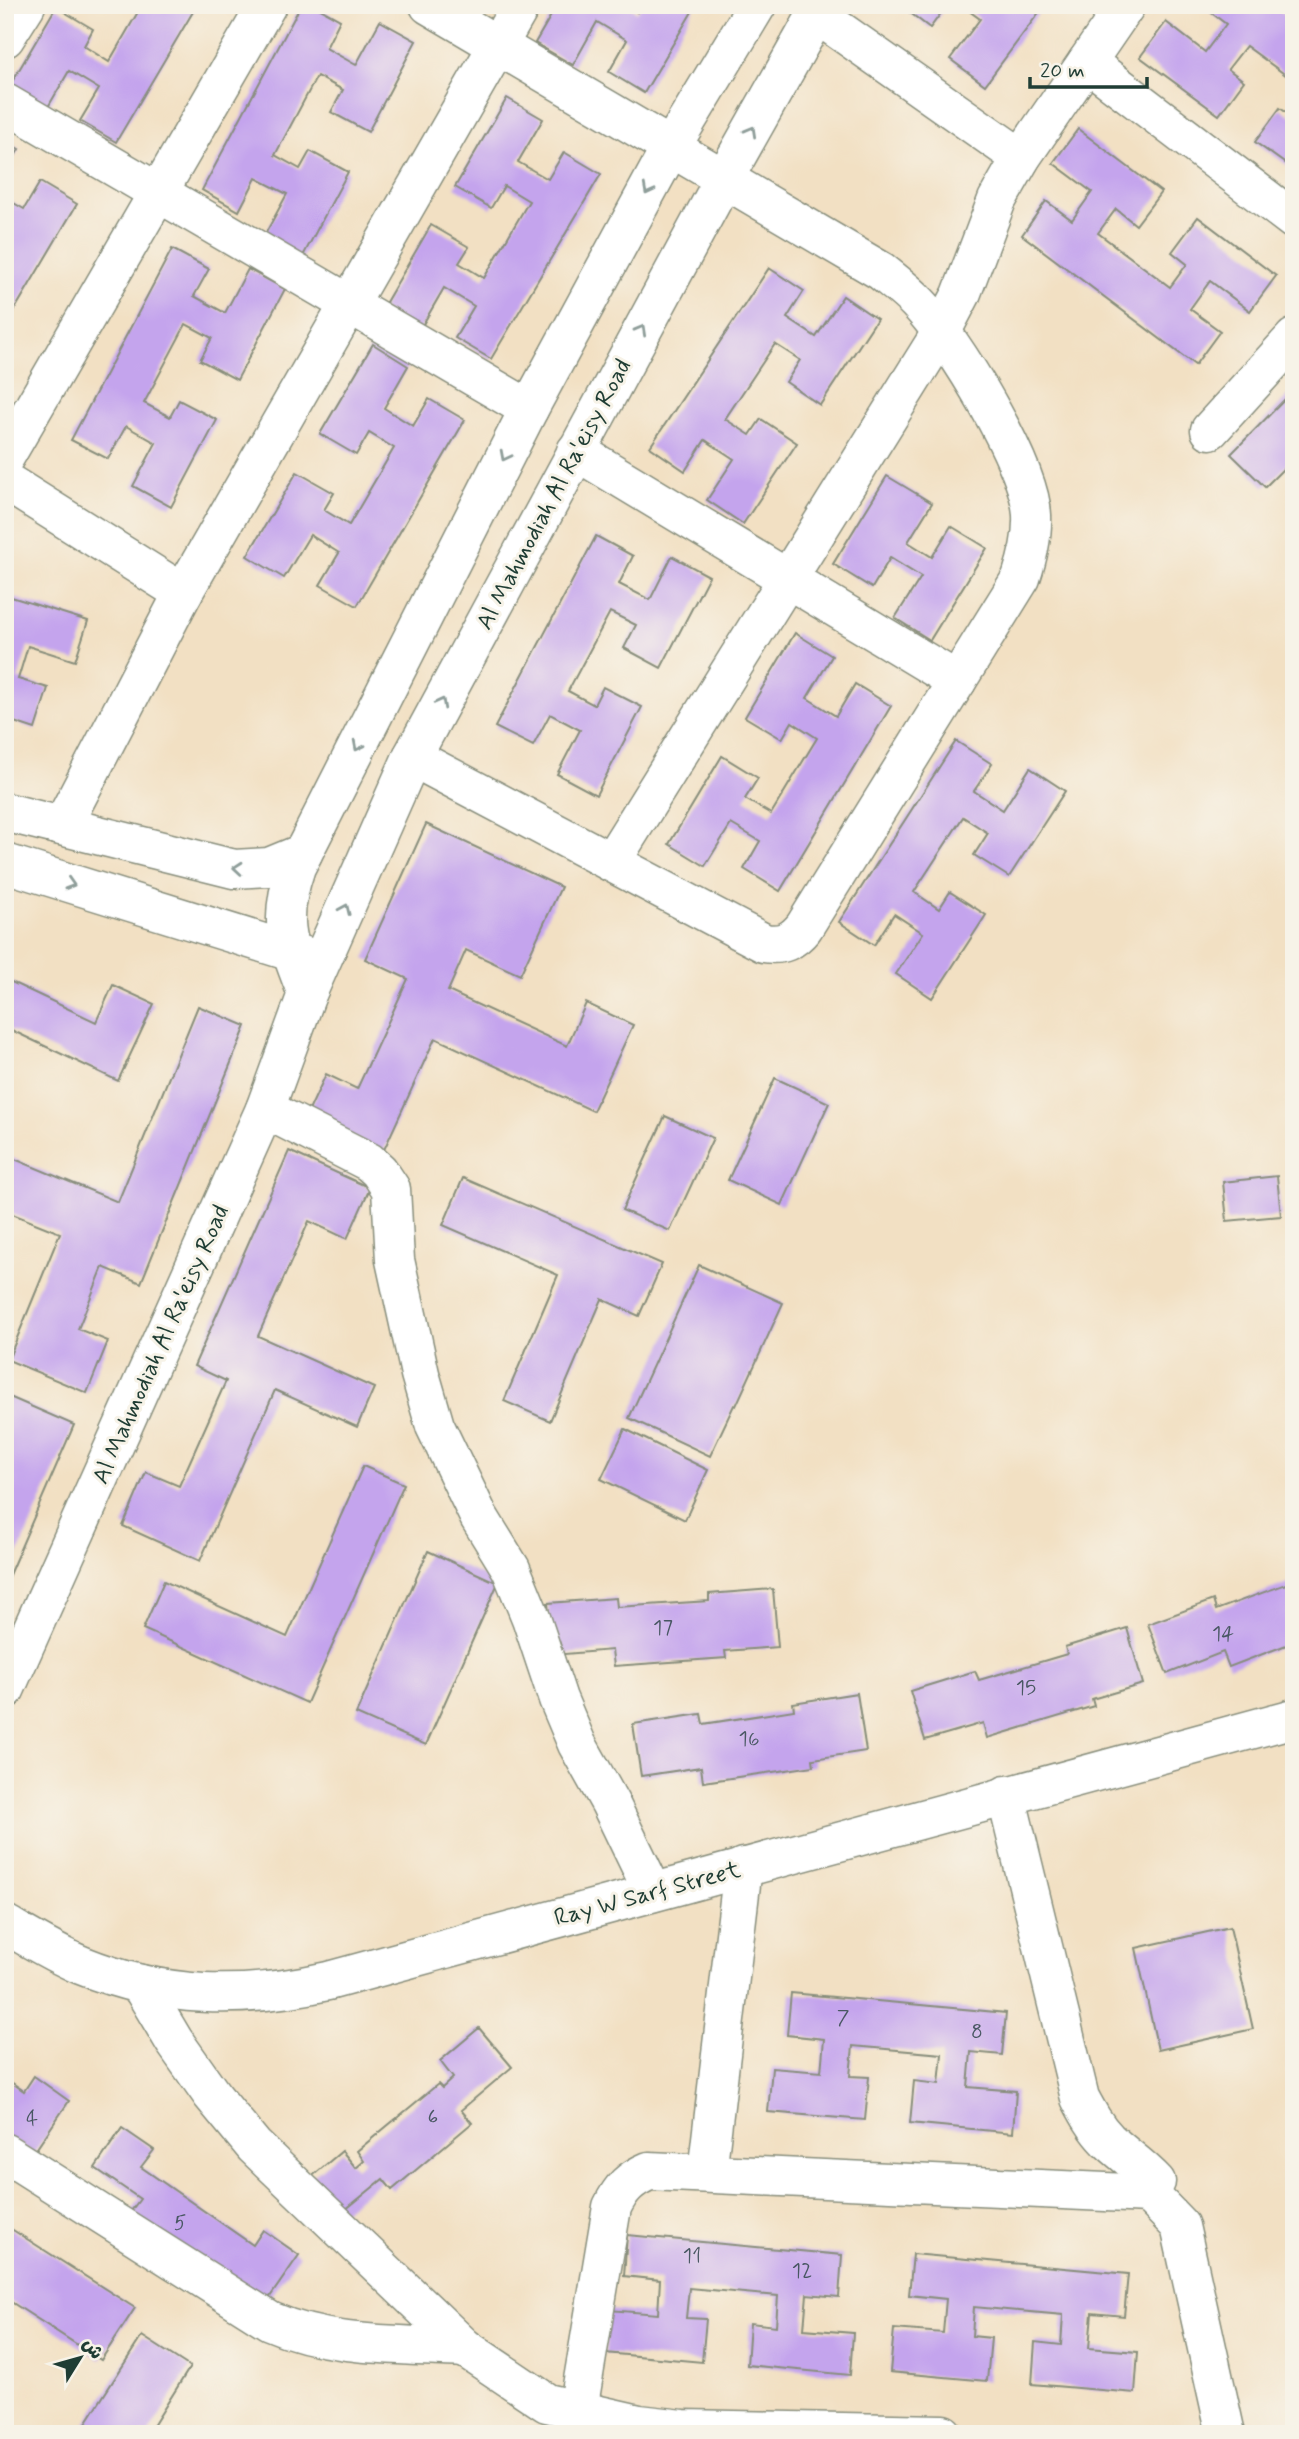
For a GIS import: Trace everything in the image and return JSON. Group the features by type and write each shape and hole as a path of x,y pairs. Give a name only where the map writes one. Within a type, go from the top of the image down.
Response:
{"street":[{"path":"5,38 26,5"},
{"path":"5,457 267,5"},
{"path":"412,757 764,943 787,942 796,937 804,927 1021,578 1031,546 1032,512 1025,480 973,380 942,331 917,302 881,271 429,5"},
{"path":"62,827 183,593 521,5"},
{"name":"Al Mahmodiah Al Ra'eisy Road","path":"306,969 286,936 285,902 296,867 529,409 671,147 757,5"},
{"path":"611,862 942,331 961,295 997,200 1021,158 1126,5"},
{"path":"819,10 1021,158"},
{"name":"Al Mahmodiah Al Ra'eisy Road","path":"5,1690 265,1108 306,969 412,757 576,450 724,177 819,10"},
{"path":"1087,62 1294,219"},
{"path":"5,103 529,409"},
{"path":"1210,430 1294,338"},
{"path":"576,450 957,681"},
{"path":"5,481 183,593"},
{"path":"5,812 234,869 269,867 303,853"},
{"path":"5,863 306,969"},
{"path":"265,1108 369,1163 379,1171 391,1189 395,1260 420,1374 435,1426 479,1517 511,1569 577,1744 610,1803 653,1892"},
{"name":"Ray W Sarf Street","path":"5,1924 80,1965 140,1984 187,1993 234,1995 282,1991 328,1981 1294,1718"},
{"path":"1006,1795 1080,2098 1091,2120 1107,2139 1156,2182 1149,2194"},
{"path":"707,2173 743,1867"},
{"path":"140,1984 174,2041 212,2095 254,2146 465,2348 555,2415 683,2429 943,2434"},
{"path":"5,2153 250,2310 292,2331 337,2341 465,2348"},
{"path":"555,2415 612,2207 620,2191 633,2178 649,2171 1149,2194 1180,2226 1226,2434"}],"building":[{"path":"142,5 197,5 116,142 80,121 99,89 69,71 44,114 6,92 56,7 93,29 84,46 109,62"},
{"path":"301,5 313,5 340,20 326,48 356,65 380,21 416,41 368,132 331,112 343,90 317,76 275,155 300,169 310,151 348,172 302,258 263,238 287,194 256,178 239,211 202,190"},
{"path":"557,5 626,5 637,12 641,5 696,5 644,93 609,72 627,40 597,22 573,65 535,43"},
{"path":"900,5 947,5 930,28"},
{"path":"961,5 1043,7 985,85 950,59 980,19"},
{"path":"1201,5 1271,5 1294,22 1294,81 1246,46 1228,69 1244,81 1219,115 1140,57 1166,22 1205,52 1226,24"},
{"path":"507,98 543,119 518,162 548,179 564,152 601,174 491,359 455,338 474,306 444,288 419,331 382,309 431,225 469,247 459,263 484,278 529,201 504,186 491,208 455,187"},
{"path":"1280,108 1294,118 1294,170 1255,142"},
{"path":"1078,129 1161,192 1136,225 1116,209 1098,233 1170,287 1187,264 1172,252 1198,217 1276,276 1250,311 1210,281 1190,309 1220,331 1195,365 1022,235 1046,201 1072,220 1092,192 1053,163"},
{"path":"5,141 19,149 5,173"},
{"path":"40,182 77,204 5,326 5,198 24,209"},
{"path":"172,249 209,269 194,296 225,313 248,269 285,289 237,380 200,360 212,338 186,324 144,403 170,417 179,400 217,420 171,507 133,486 156,443 126,426 108,459 71,440"},
{"path":"769,268 804,291 787,318 816,337 843,296 877,319 820,405 786,382 800,360 775,344 725,419 750,435 761,419 797,443 743,524 707,500 734,459 705,440 685,471 650,447"},
{"path":"373,344 408,366 384,408 413,426 429,399 465,420 357,606 320,585 339,553 310,535 284,578 247,556 297,472 334,493 324,510 349,525 394,448 369,433 356,455 320,434"},
{"path":"1294,390 1294,458 1265,487 1231,454"},
{"path":"887,476 932,503 908,542 932,557 951,526 987,548 930,640 895,618 921,577 890,558 872,588 833,564"},
{"path":"596,536 633,556 619,584 650,600 672,556 709,576 661,668 624,648 636,625 610,612 568,691 594,705 603,687 642,707 596,795 557,774 580,730 550,714 533,746 495,727"},
{"path":"5,595 88,621 75,661 28,646 18,679 48,688 35,729 5,719"},
{"path":"795,633 832,656 807,698 836,716 855,684 891,706 780,891 744,869 760,841 731,824 705,866 669,844 722,756 758,778 745,799 771,814 817,738 792,722 782,739 745,717"},
{"path":"956,741 992,764 974,791 1003,810 1030,768 1065,791 1009,877 974,855 988,833 963,817 914,892 939,909 950,892 986,915 932,998 896,974 923,933 894,914 874,945 839,922"},
{"path":"426,824 561,887 520,975 466,950 448,991 567,1046 586,1003 633,1025 593,1111 435,1038 383,1152 306,1117 326,1074 357,1089 408,979 365,959"},
{"path":"5,979 96,1022 113,985 154,1004 118,1081 5,1027"},
{"path":"198,1006 246,1026 141,1283 103,1267 78,1329 108,1341 87,1393 8,1360 60,1233 5,1211 5,1155 118,1202"},
{"path":"775,1078 829,1103 782,1205 728,1180"},
{"path":"665,1116 713,1138 670,1231 622,1210"},
{"path":"289,1151 370,1188 347,1239 309,1221 258,1336 374,1388 357,1427 275,1390 200,1561 123,1526 146,1472 179,1486 226,1381 194,1366"},
{"path":"1277,1176 1281,1216 1227,1221 1223,1182"},
{"path":"463,1178 662,1264 639,1316 602,1299 550,1421 504,1401 558,1275 443,1225"},
{"path":"699,1265 783,1303 710,1456 629,1418"},
{"path":"5,1395 74,1425 5,1584"},
{"path":"625,1429 708,1470 685,1520 601,1479"},
{"path":"363,1466 404,1484 307,1703 143,1629 164,1581 287,1637"},
{"path":"428,1551 498,1583 426,1745 356,1714"},
{"path":"1294,1581 1294,1642 1229,1667 1223,1652 1167,1674 1148,1624 1213,1600 1216,1610"},
{"path":"773,1589 778,1647 725,1651 726,1658 614,1666 612,1650 553,1655 548,1603 616,1598 617,1607 709,1601 709,1594"},
{"path":"1127,1628 1143,1684 1092,1699 1094,1706 987,1738 983,1723 925,1740 910,1691 975,1671 979,1680 1067,1654 1065,1647"},
{"path":"857,1693 866,1751 813,1759 814,1766 703,1782 701,1767 641,1776 633,1724 701,1714 703,1724 794,1710 793,1703"},
{"path":"1230,1927 1253,2029 1158,2050 1136,1948"},
{"path":"791,1993 1006,2013 1002,2055 971,2052 968,2087 1016,2091 1013,2133 910,2123 914,2081 939,2084 942,2054 853,2046 850,2076 869,2077 865,2120 768,2112 772,2068 821,2072 824,2039 787,2035"},
{"path":"479,2028 512,2067 461,2110 472,2123 392,2190 383,2179 340,2214 310,2178 342,2151 356,2168 364,2161 357,2151 438,2084 442,2088 453,2078 440,2061"},
{"path":"34,2076 69,2101 33,2154 5,2135 5,2078 24,2091"},
{"path":"122,2128 154,2150 141,2167 253,2245 263,2230 299,2255 263,2307 128,2215 140,2199 95,2168"},
{"path":"5,2225 135,2308 101,2360 5,2298"},
{"path":"627,2235 842,2255 839,2297 807,2294 804,2329 853,2333 850,2375 747,2365 750,2323 776,2326 778,2296 689,2288 686,2318 706,2319 702,2362 605,2353 609,2310 658,2314 660,2280 624,2276"},
{"path":"913,2254 1128,2274 1124,2316 1092,2313 1089,2348 1138,2352 1135,2393 1032,2384 1035,2342 1061,2345 1063,2315 974,2307 972,2336 991,2338 987,2381 890,2372 894,2329 943,2333 946,2299 909,2295"},
{"path":"142,2336 190,2367 148,2434 79,2434"}]}
